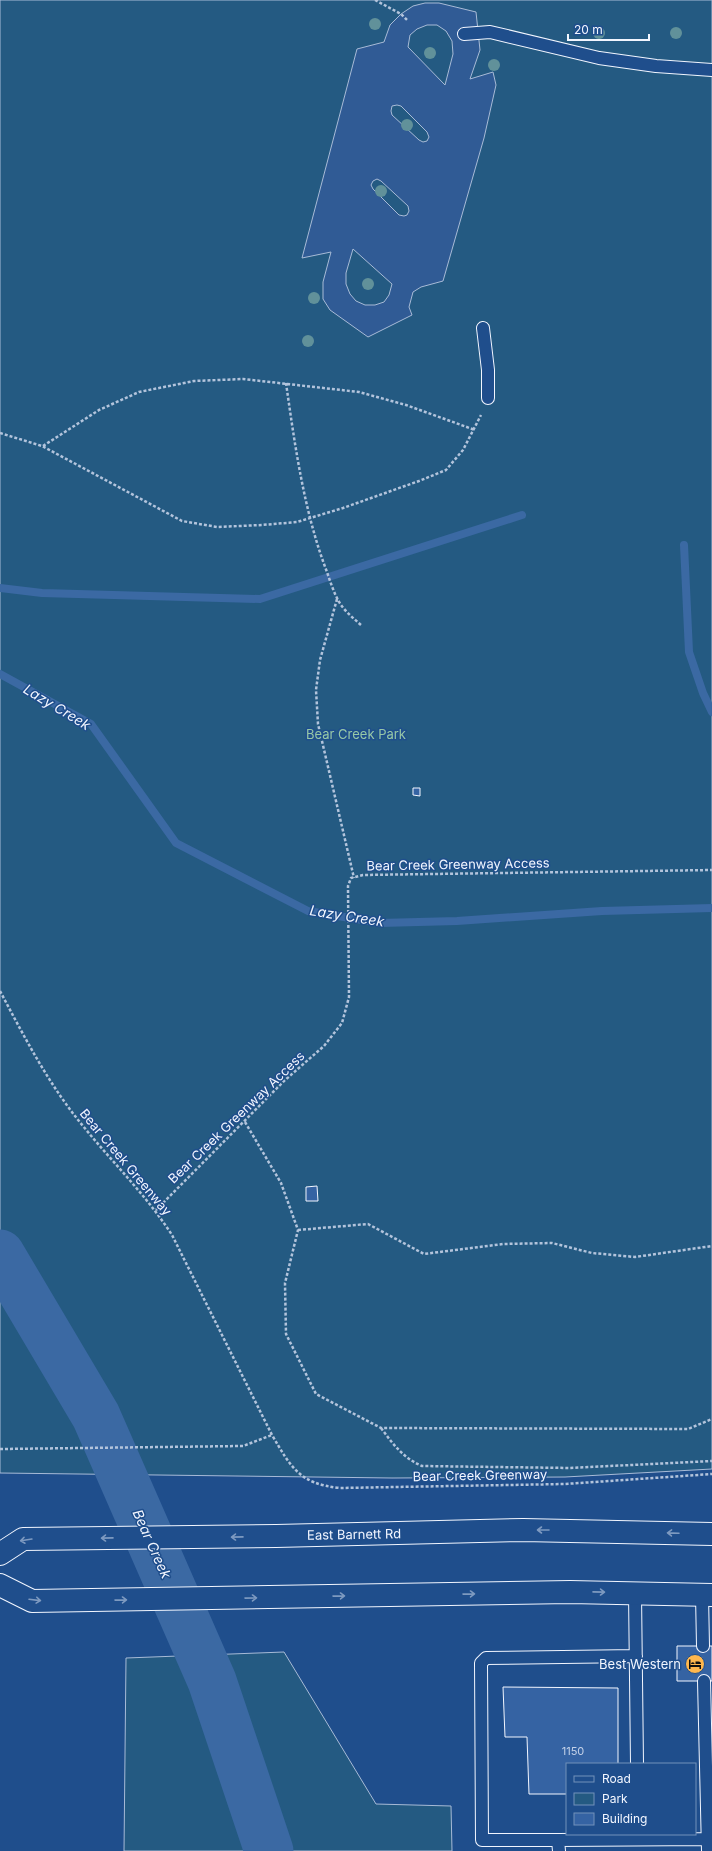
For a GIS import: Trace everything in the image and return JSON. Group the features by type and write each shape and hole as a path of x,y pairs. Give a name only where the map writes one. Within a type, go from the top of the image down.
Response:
{"main road":[{"name":"East Barnett Rd","path":"0,1554 23,1539 276,1536 523,1530 712,1534"},
{"path":"0,1585 32,1601 570,1592 707,1595"}],"lane":[{"path":"464,34 490,32 599,58 656,66 712,70"},
{"path":"483,328 488,370 488,398"},
{"path":"635,1593 637,1763"},
{"path":"703,1646 707,1595"},
{"path":"636,1656 486,1658 481,1663 482,1840 559,1846 638,1842 708,1845 704,1681"}],"path":[{"path":"375,0 401,14 408,21"},
{"path":"42,446 99,410 139,392 194,381 243,379 286,382 359,392 406,405 475,430"},
{"path":"286,382 295,445 310,518 320,555 337,599 347,612 361,625"},
{"path":"0,433 42,446 182,521 217,527 262,526 297,522 412,484 446,470 463,450 475,430 488,398"},
{"path":"337,599 320,660 316,690 318,724 354,878"},
{"name":"Bear Creek Greenway Access","path":"156,1210 284,1081 324,1046 342,1023 349,997 350,953 348,886 351,878 363,875 712,870"},
{"name":"Bear Creek Greenway","path":"0,991 40,1066 60,1097 83,1127 156,1210 186,1261 272,1435 291,1466 304,1477 324,1486 340,1488 565,1484 712,1474"},
{"path":"245,1122 281,1183 298,1230 285,1283 286,1334 316,1394 381,1428 398,1451 410,1461 422,1466 570,1468 712,1461"},
{"path":"298,1230 368,1224 424,1254 503,1244 552,1242 592,1253 635,1257 712,1247"},
{"path":"381,1428 688,1430 712,1419"},
{"path":"0,1449 243,1446 259,1442 272,1435"}],"green space":[{"name":"Bear Creek Park","path":"0,0 712,0 712,1469 565,1477 392,1478 0,1473"},
{"path":"284,1652 376,1804 451,1806 452,1851 124,1851 126,1658"}],"shaded area":[{"path":"425,3 439,3 476,12 480,50 470,79 493,72 496,85 484,138 443,281 421,287 413,292 409,307 412,315 368,337 330,310 323,299 323,282 331,252 302,258 357,49 384,42 390,25 401,14 413,6","holes":["427,25 437,25 446,31 452,41 453,54 445,85 408,47 410,35 417,29","392,106 401,106 427,132 429,137 427,141 423,142 419,140 392,115","377,179 381,181 408,206 409,211 407,215 399,215 373,189 371,185 373,181","353,249 392,284 389,295 384,302 375,305 365,305 356,301 350,294 346,284 346,273"]}],"building":[{"path":"413,788 420,788 420,796 413,795"},
{"path":"317,1186 318,1201 306,1201 306,1187"},
{"name":"Best Western","path":"677,1646 712,1646 712,1681 677,1681"},
{"path":"503,1687 618,1688 618,1763 566,1763 566,1794 529,1794 527,1737 505,1737"}],"waterway":[{"path":"0,588 42,593 260,599 522,515"},
{"path":"684,545 689,652 703,693 712,712"},
{"name":"Lazy Creek","path":"0,674 91,724 176,843 308,911 380,923 457,921 602,911 712,908"},
{"name":"Bear Creek","path":"0,1254 96,1416 212,1681 269,1851"}],"place":[{"name":"Best Western","path":"695,1664"}]}
